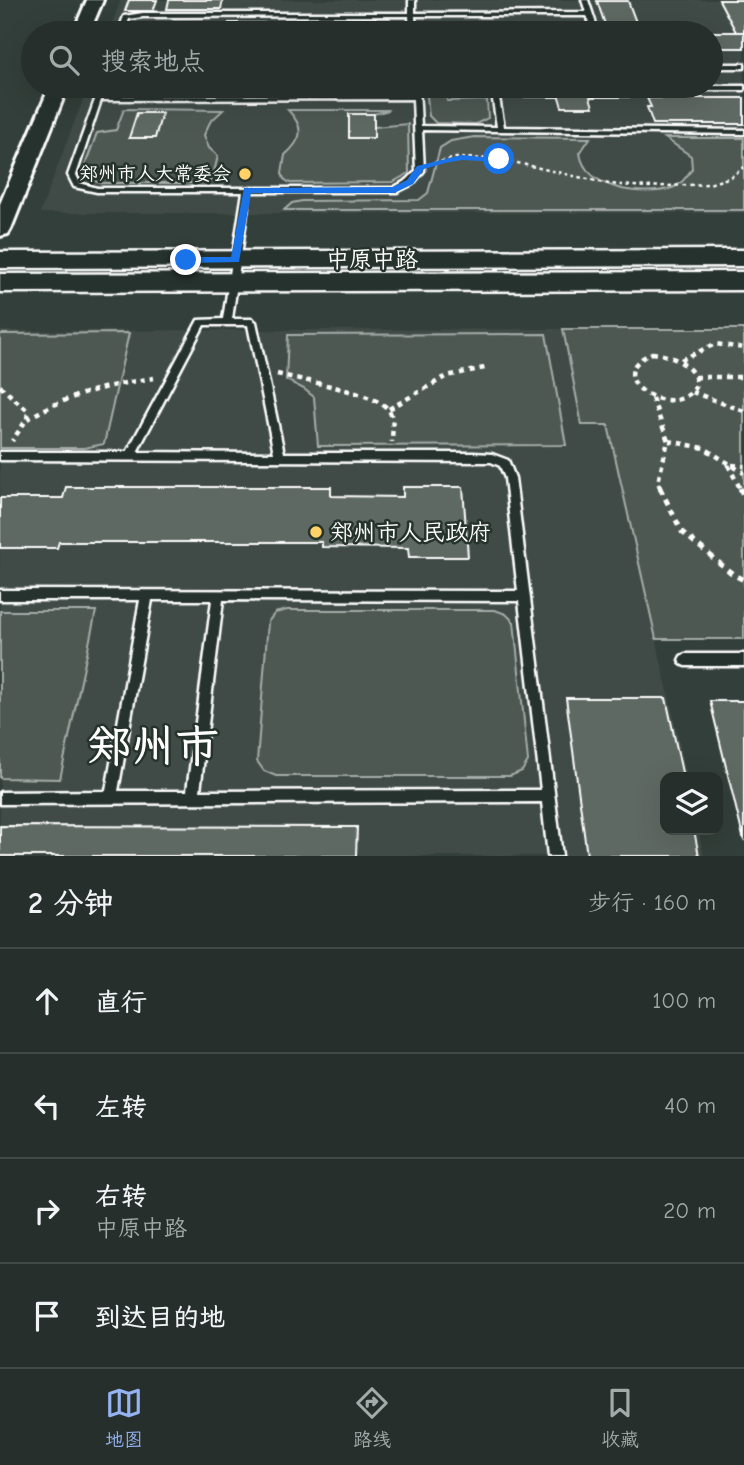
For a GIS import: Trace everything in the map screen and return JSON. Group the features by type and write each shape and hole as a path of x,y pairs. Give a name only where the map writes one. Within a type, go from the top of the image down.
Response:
{"main road":[{"name":"中原中路","path":"0,283 234,271 744,258"},
{"name":"中原中路","path":"0,260 234,271 744,281"}],"street":[{"path":"86,21 95,0"},
{"path":"0,229 54,98"}],"lane":[{"path":"412,0 412,21"},
{"path":"585,0 592,21"},
{"path":"125,21 126,17 143,15 589,14"},
{"path":"723,66 744,66"},
{"path":"723,88 744,88"},
{"path":"99,98 72,175 78,185 97,190 394,190 410,182 420,171 417,98"},
{"path":"496,98 501,128"},
{"path":"418,128 744,132"},
{"path":"227,322 247,190"},
{"path":"130,456 201,322 252,322 280,457"},
{"path":"1,456 492,458 504,463 510,478 555,856"},
{"path":"0,595 524,596"},
{"path":"111,797 146,595"},
{"path":"193,797 218,595"},
{"path":"685,660 744,660"},
{"path":"0,798 548,796"}],"path":[{"path":"420,168 444,160 478,157 499,159 607,184 659,187 694,186 723,181 744,167"},
{"path":"681,360 715,344 744,348"},
{"path":"652,353 662,353 681,360 695,377 695,385 692,392 675,401 652,398 636,387 632,379 632,365 636,359 652,353"},
{"path":"389,408 447,376 489,367"},
{"path":"262,372 317,383 389,408 392,415 393,457"},
{"path":"1,456 27,419 46,406 86,389 173,376"},
{"path":"695,377 744,377"},
{"path":"0,386 26,406 27,419"},
{"path":"692,392 744,411"},
{"path":"652,398 668,441 658,482 667,506 682,532 734,575 744,580"},
{"path":"668,441 704,448 744,473"},
{"path":"728,464 744,466"},
{"path":"728,464 744,497"}],"shaded area":[{"path":"121,0 744,0 744,213 40,213 83,98 723,98 723,21 113,21"},
{"path":"427,98 447,98 447,101 487,100 488,118 476,124 436,123 429,116"},
{"path":"124,109 223,110 210,122 204,135 209,148 218,156 212,180 204,183 100,183 87,178 84,168 97,133 116,130"},
{"path":"288,110 389,110 374,114 350,114 349,137 374,127 408,124 409,173 393,182 290,183 284,179 282,173 285,155 300,133 297,122"},
{"path":"474,137 590,138 580,153 584,165 593,175 617,188 647,192 675,187 692,169 691,156 665,138 744,138 744,210 284,210 292,203 302,201 419,200 428,193 440,148 451,141"},
{"name":"郑州市人民政府","path":"563,329 582,425 608,425 686,772 660,772 660,835 699,835 704,856 0,856 0,331"},
{"path":"563,329 744,329 744,639 656,639 608,425 582,425"},
{"path":"129,333 104,444 84,448 0,448 0,334"},
{"path":"546,334 566,445 318,446 314,397 286,380 288,335"},
{"path":"287,610 495,610 506,614 514,622 528,761 522,771 510,776 276,776 264,771 257,761 268,622 275,613"},
{"path":"0,611 96,611 60,779 0,778"}],"building":[{"path":"129,0 157,0 153,11 125,11"},
{"path":"169,0 223,0 221,9 167,9"},
{"path":"719,0 744,0 744,32 736,32"},
{"path":"597,1 628,1 636,21 604,21"},
{"path":"723,32 744,32 744,48 723,48"},
{"path":"559,98 590,98 593,107 562,107"},
{"path":"647,98 744,98 744,124 653,124"},
{"path":"137,113 162,113 155,138 129,138"},
{"path":"349,114 374,114 374,138 349,138"},
{"path":"66,487 331,487 331,496 403,497 403,487 463,487 468,557 409,557 408,548 322,547 322,542 59,542 57,548 0,548 0,498 63,498"},
{"path":"566,698 666,698 682,772 660,772 660,835 695,835 699,856 587,856"},
{"path":"710,701 744,701 744,841"},
{"path":"0,826 357,827 356,856 0,856"}],"place":[{"name":"郑州市人大常委会","path":"245,174"},
{"name":"郑州市人民政府","path":"316,532"}],"district":[{"name":"郑州市","path":"153,746"}],"route":[{"path":"186,260 235,260 247,190 394,190 410,182 417,176 420,168 444,160 462,157 499,159"}]}
